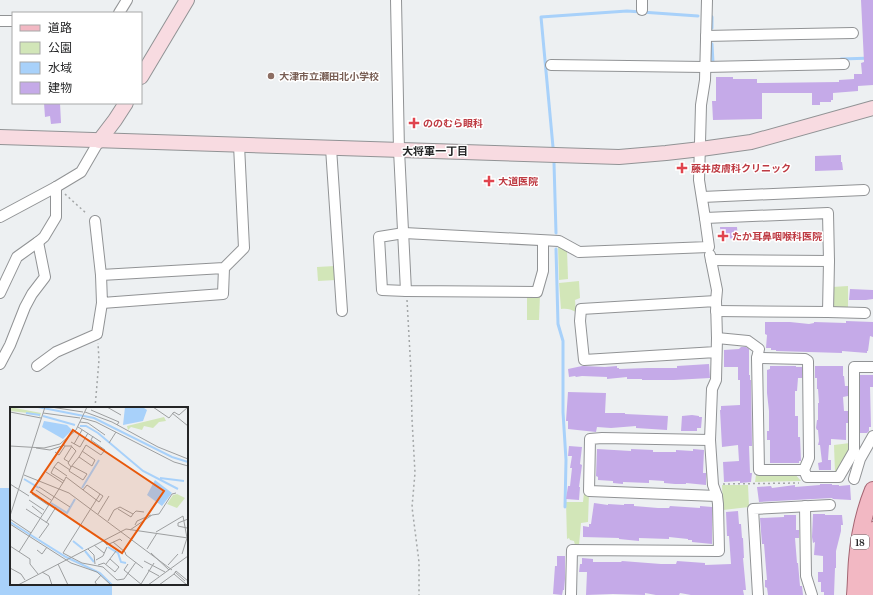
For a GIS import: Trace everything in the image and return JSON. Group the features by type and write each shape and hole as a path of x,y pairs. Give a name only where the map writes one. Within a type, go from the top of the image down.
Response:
{"main road":[{"name":"18","path":"855,595 857,560 864,516 873,490"},
{"name":"18","path":"867,595 868,561 873,530"}],"street":[{"path":"120,12 127,0"},
{"path":"396,0 399,150 406,291"},
{"path":"571,595 572,550 719,551 718,504 713,485 710,440 712,389 716,380 717,290 699,180 701,105 705,80 707,0"},
{"path":"142,75 183,1"},
{"path":"0,21 12,22"},
{"path":"706,36 853,33"},
{"path":"551,66 705,67 844,64"},
{"path":"0,217 56,189 81,172 99,140 125,104"},
{"path":"0,137 619,156 666,153 751,142 873,108"},
{"path":"101,275 224,268 244,248 239,145"},
{"path":"331,148 342,311"},
{"path":"0,293 17,257 44,237 56,217 56,189"},
{"path":"702,196 864,190"},
{"path":"705,218 828,213 828,312"},
{"path":"37,366 56,352 97,334 102,303 101,275 95,221"},
{"path":"543,240 543,271 537,292 382,290 379,237 404,233 543,240 558,241 579,252 709,248"},
{"path":"0,364 10,345 25,307 32,294 45,277 38,242"},
{"path":"711,260 829,262"},
{"path":"102,303 223,294 224,268"},
{"path":"716,352 584,360 580,321 581,309 716,306 865,313"},
{"path":"717,338 748,341 759,349 757,358 759,470 839,477 854,451 854,367 873,367"},
{"path":"757,358 806,358 808,361 809,458 806,473"},
{"path":"854,479 860,459 873,436"},
{"path":"710,440 590,439 589,490 717,496"},
{"path":"758,595 753,509 830,505"},
{"path":"805,506 806,576 812,595"}],"path":[{"path":"56,189 62,190 95,221"},
{"path":"406,291 415,473 412,507 419,562 418,595"},
{"path":"95,407 99,360 97,334"},
{"path":"722,484 806,482 806,473"}],"green space":[{"path":"558,244 567,249 568,279 559,280"},
{"path":"335,266 336,280 318,281 317,267"},
{"path":"579,281 580,298 575,300 576,312 568,309 561,309 559,283"},
{"path":"848,286 848,309 833,307 832,287"},
{"path":"540,295 539,320 527,320 527,296"},
{"path":"850,443 850,450 841,468 835,473 834,445"},
{"path":"794,473 801,481 755,482 756,475"},
{"path":"722,485 748,485 749,507 723,510"},
{"path":"584,493 589,493 588,522 581,523 579,545 575,545 574,541 570,540 569,538 567,539 566,502 583,502"}],"water":[{"path":"0,488 10,488 10,585 112,585 112,595 0,595"}],"building":[{"path":"861,0 873,0 873,85 858,86 858,91 833,93 833,100 831,100 831,102 820,102 820,105 812,105 812,93 762,93 762,119 713,120 712,101 716,101 716,77 757,79 757,83 839,82 839,80 854,79 854,74 862,74 861,63 864,62"},
{"path":"44,104 60,104 61,123 51,124 50,116 45,117"},
{"path":"841,155 843,170 815,171 815,156"},
{"path":"720,227 737,227 738,238 721,239"},
{"path":"850,289 873,290 873,299 849,300"},
{"path":"846,321 873,322 873,337 870,336 867,353 842,351 842,353 776,351 771,350 771,348 766,348 767,335 765,334 765,322 809,324 814,322 846,323"},
{"path":"741,347 746,347 749,349 752,446 749,446 750,473 752,473 751,482 724,482 723,462 739,461 738,445 722,447 720,410 721,406 740,405 740,380 738,380 738,367 724,367 724,350 739,349"},
{"path":"709,364 710,378 674,380 642,380 627,379 627,377 607,379 607,377 569,377 568,369 582,366 617,366 619,369 677,368 677,366"},
{"path":"770,366 802,367 802,378 798,378 797,391 795,391 795,416 798,416 798,437 800,437 801,461 799,461 799,463 770,463 770,440 767,440 767,431 769,431 769,411 767,370 770,369"},
{"path":"815,366 843,366 845,386 848,386 848,396 843,397 844,411 848,411 846,440 831,439 828,460 831,460 831,470 819,470 818,463 822,462 820,445 818,445 818,430 816,428 819,403 817,378 815,378"},
{"path":"860,375 873,375 873,387 870,387 871,427 869,427 869,431 867,433 860,433"},
{"path":"568,392 606,393 605,413 668,416 667,430 636,428 636,426 611,428 597,427 596,432 568,429 568,421 566,421"},
{"path":"692,415 702,417 701,428 697,428 697,431 681,431 682,416"},
{"path":"569,446 582,447 579,500 566,499 568,486 570,486 572,468 570,468 572,456 568,456"},
{"path":"597,449 631,451 631,449 653,450 653,452 676,452 676,450 693,451 693,449 704,450 703,473 706,473 706,485 686,483 675,484 664,483 664,481 649,480 649,483 623,482 623,484 613,483 613,481 598,480 598,477 596,476"},
{"path":"832,484 839,486 850,485 851,500 832,498 759,502 757,487 771,486 772,488 795,485 795,487"},
{"path":"594,503 608,505 634,504 634,506 658,508 669,508 670,506 700,508 700,506 712,507 712,544 692,542 692,540 688,539 669,537 669,539 639,538 639,541 619,538 583,537 583,526 589,527 589,524 591,524"},
{"path":"738,511 739,524 741,524 743,538 746,590 743,590 744,595 691,595 680,593 679,595 656,595 645,593 645,595 586,595 587,572 579,572 580,564 582,564 582,558 593,559 593,562 622,561 676,564 677,561 705,563 705,565 731,564 729,536 727,536 726,512"},
{"path":"813,514 842,515 843,525 841,525 836,551 834,595 824,595 824,592 821,592 821,582 818,582 818,572 823,572 823,556 814,555 815,542 813,543 812,537"},
{"path":"784,515 796,515 796,530 799,530 799,538 795,538 797,563 800,586 802,586 803,595 768,595 767,588 765,587 765,580 767,580 760,518 784,517"},
{"path":"557,556 565,556 565,579 562,595 553,594"}],"waterway":[{"path":"553,147 541,17 627,11 698,16"},
{"path":"711,16 712,28"},
{"path":"712,44 713,63 716,63"},
{"path":"841,59 873,58"},
{"path":"554,163 556,233"},
{"path":"556,249 558,324 563,341 563,412 566,460 565,507"}],"place":[{"name":"大津市立瀬田北小学校","path":"271,76"},
{"name":"ののむら眼科","path":"414,123"},
{"name":"藤井皮膚科クリニック","path":"682,168"},
{"name":"大道医院","path":"489,181"},
{"name":"たか耳鼻咽喉科医院","path":"723,236"}],"district":[{"name":"大将軍一丁目","path":"435,151"}]}
